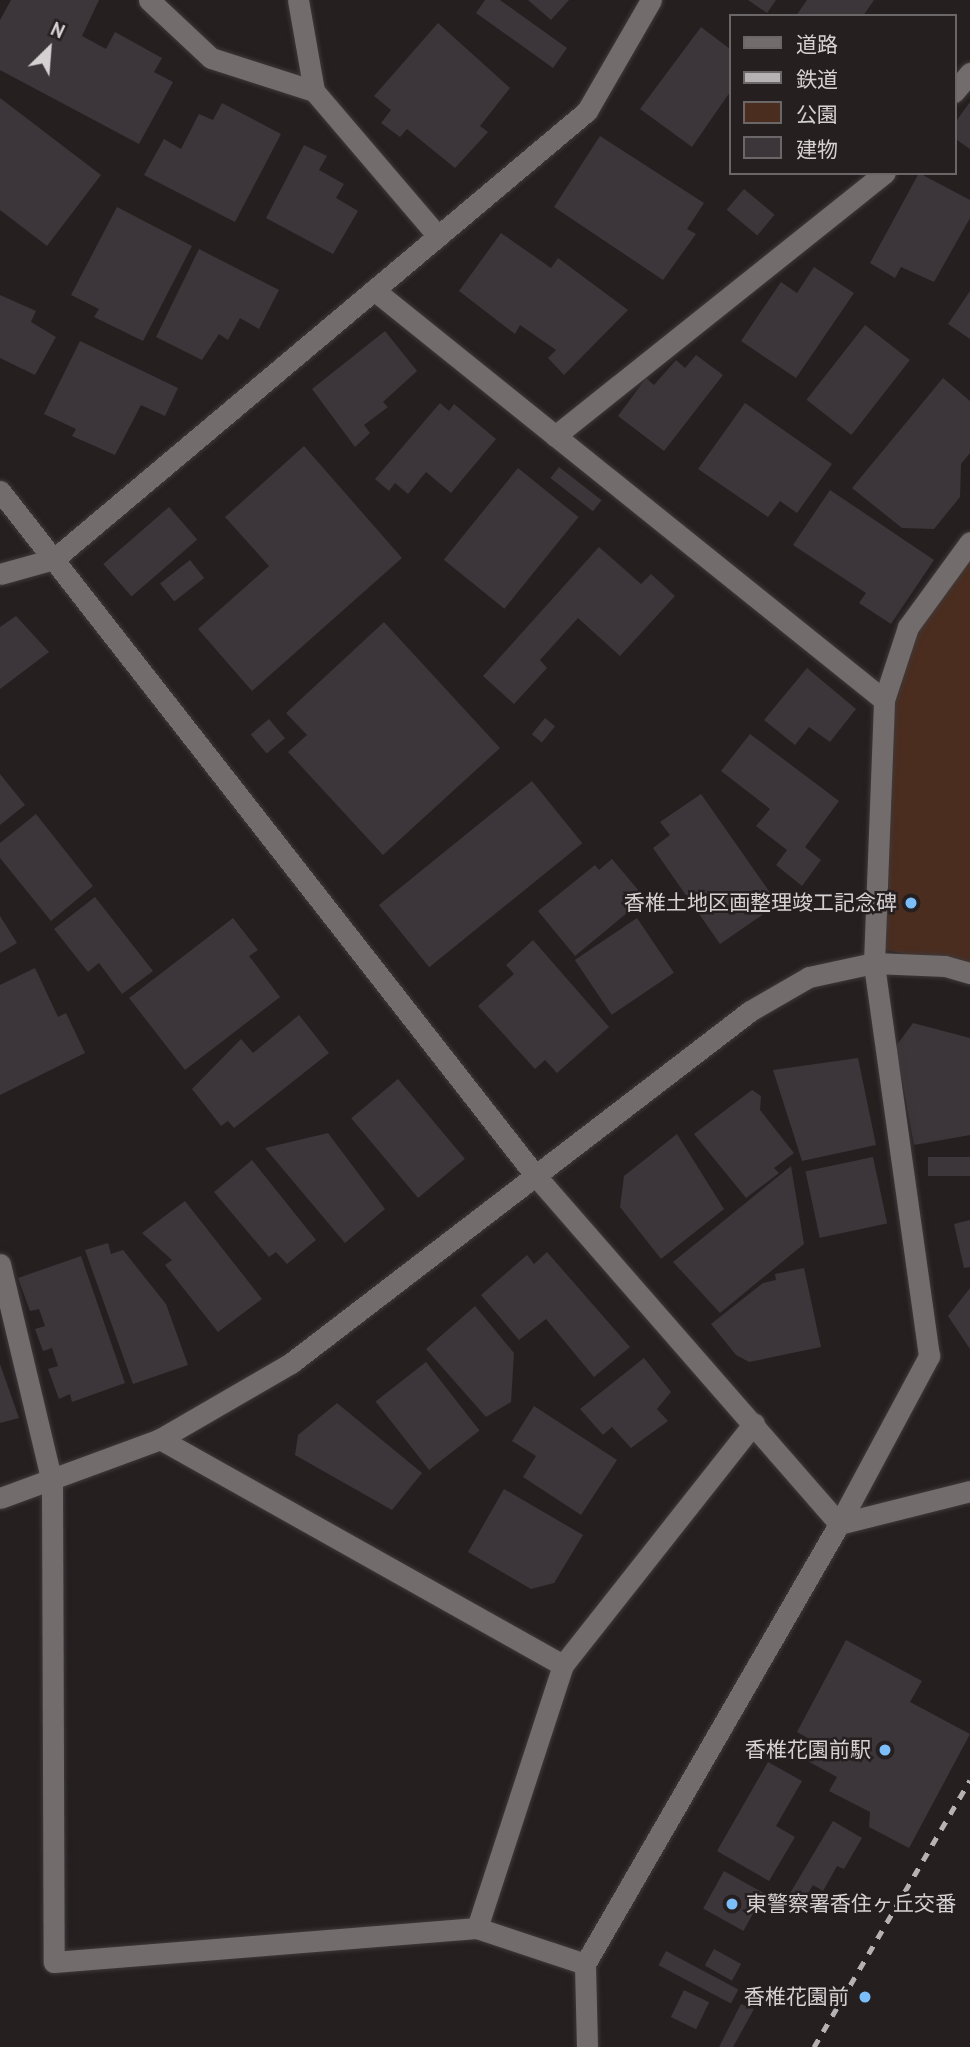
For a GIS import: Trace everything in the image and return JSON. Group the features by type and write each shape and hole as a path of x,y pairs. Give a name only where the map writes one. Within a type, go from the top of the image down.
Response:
{"street":[{"path":"149,0 211,58 314,91"},
{"path":"298,0 314,91 438,236"},
{"path":"0,573 54,559 587,111 651,0"},
{"path":"956,90 970,73"},
{"path":"555,436 882,175"},
{"path":"374,290 884,699"},
{"path":"0,491 535,1175 754,1423 839,1524"},
{"path":"587,2047 585,1964 839,1524 929,1356 874,962 884,699 908,627 970,542"},
{"path":"0,1499 52,1482 160,1439 291,1363 750,1011 809,977 874,962 944,966 970,973"},
{"path":"0,1264 52,1482 54,1962 477,1928 585,1964"},
{"path":"477,1928 563,1665 754,1423"},
{"path":"160,1439 563,1665"},
{"path":"839,1524 970,1491"}],"green space":[{"path":"970,548 970,969 882,949 887,700 910,630"}],"building":[{"path":"11,0 99,0 82,36 106,49 115,32 162,58 154,72 173,82 139,144 0,70 0,20"},
{"path":"485,0 500,0 567,48 553,68 476,13"},
{"path":"528,0 569,0 551,20"},
{"path":"748,0 776,0 767,13"},
{"path":"807,0 874,0 864,14 797,14"},
{"path":"438,23 510,88 480,126 488,132 455,168 407,129 400,137 381,123 391,110 374,96"},
{"path":"701,27 729,48 729,93 692,147 640,109"},
{"path":"0,98 101,175 47,246 0,210"},
{"path":"970,102 970,149 956,139 956,121"},
{"path":"222,103 281,134 235,222 144,175 164,139 181,149 199,114 213,120"},
{"path":"600,136 704,203 687,229 696,234 663,280 554,207"},
{"path":"304,145 327,156 319,170 344,184 336,198 358,211 333,254 266,218"},
{"path":"918,175 923,175 970,200 970,218 934,282 901,267 895,278 870,263"},
{"path":"744,189 775,215 757,235 727,210"},
{"path":"117,207 192,246 143,341 94,317 99,309 71,295"},
{"path":"501,233 551,268 558,258 628,310 564,375 548,358 556,350 520,325 515,334 459,291"},
{"path":"199,249 279,290 259,329 240,318 228,340 219,334 202,360 156,337"},
{"path":"814,267 854,293 796,378 741,341 781,282 797,293"},
{"path":"970,291 970,339 948,324"},
{"path":"0,295 36,311 31,322 56,337 35,375 0,358"},
{"path":"865,325 910,360 851,435 807,400"},
{"path":"385,331 417,371 383,402 388,407 364,425 370,433 355,447 312,389"},
{"path":"80,341 178,388 165,416 141,405 115,455 72,436 76,429 44,414"},
{"path":"696,355 723,375 664,451 618,416 646,378 654,385 676,360 685,368"},
{"path":"943,378 970,401 970,453 961,464 960,497 934,529 902,528 852,488"},
{"path":"440,403 449,411 454,404 496,439 451,493 426,472 408,494 395,483 389,491 375,479"},
{"path":"745,403 832,464 797,513 780,501 768,517 698,469"},
{"path":"304,446 402,558 252,691 198,629 269,566 225,517"},
{"path":"559,467 602,500 593,511 550,478"},
{"path":"518,468 579,517 504,609 444,560"},
{"path":"830,490 934,560 891,624 859,603 866,593 793,545"},
{"path":"169,507 197,539 132,597 103,564"},
{"path":"599,547 641,584 651,574 675,596 620,656 578,618 540,660 547,668 514,704 483,676"},
{"path":"190,560 204,578 174,602 160,583"},
{"path":"16,616 49,652 0,689 0,627"},
{"path":"384,622 500,748 383,855 288,752 307,735 286,713"},
{"path":"807,668 856,709 830,742 809,727 795,745 764,720"},
{"path":"545,718 555,726 542,743 532,734"},
{"path":"269,719 285,738 267,754 251,734"},
{"path":"750,734 839,801 805,847 821,860 802,886 776,865 787,850 756,826 770,809 721,771"},
{"path":"0,774 25,805 0,825"},
{"path":"532,781 582,843 429,967 379,905"},
{"path":"701,794 778,904 720,944 653,848 670,835 660,822"},
{"path":"36,814 93,886 51,921 0,858 0,843"},
{"path":"612,859 645,898 575,956 538,911 595,865 599,870"},
{"path":"95,897 153,971 122,994 99,963 88,972 54,929"},
{"path":"0,916 17,943 0,953"},
{"path":"233,918 258,950 249,956 280,997 185,1070 129,998"},
{"path":"637,918 674,973 612,1015 575,960"},
{"path":"533,940 609,1027 557,1073 545,1060 535,1069 478,1006 514,974 506,965"},
{"path":"35,968 58,1017 66,1013 85,1053 0,1095 0,985"},
{"path":"299,1015 329,1053 234,1128 228,1121 221,1126 192,1089 241,1039 253,1053"},
{"path":"913,1023 970,1038 970,1135 914,1145 896,1046"},
{"path":"858,1058 876,1145 802,1161 773,1070"},
{"path":"398,1079 465,1159 418,1198 351,1118"},
{"path":"752,1090 761,1096 760,1110 794,1153 774,1168 779,1173 746,1198 694,1134"},
{"path":"328,1133 385,1209 345,1243 265,1148"},
{"path":"677,1134 724,1209 661,1259 620,1207 624,1176"},
{"path":"873,1157 887,1224 820,1238 806,1171"},
{"path":"928,1157 970,1157 970,1176 928,1176"},
{"path":"252,1160 316,1240 287,1264 276,1252 269,1257 214,1192"},
{"path":"791,1166 804,1244 720,1313 673,1262"},
{"path":"185,1201 262,1299 218,1332 165,1265 172,1260 142,1233"},
{"path":"970,1220 970,1267 964,1268 954,1224"},
{"path":"108,1243 111,1254 123,1250 166,1304 188,1365 133,1384 85,1250"},
{"path":"547,1252 630,1347 594,1377 546,1319 519,1340 481,1295 527,1255 534,1264"},
{"path":"81,1256 125,1383 72,1402 70,1394 59,1399 48,1369 58,1366 52,1348 43,1351 35,1329 45,1326 39,1309 30,1311 18,1278"},
{"path":"804,1268 821,1347 749,1362 736,1355 711,1324 763,1283 776,1280 775,1274"},
{"path":"970,1288 970,1349 948,1316"},
{"path":"475,1306 514,1353 511,1402 486,1417 426,1349"},
{"path":"644,1358 671,1392 657,1409 668,1421 631,1448 612,1427 603,1435 580,1409"},
{"path":"426,1362 480,1431 429,1470 376,1401"},
{"path":"0,1364 19,1418 0,1423"},
{"path":"337,1403 422,1473 392,1510 295,1455 298,1435"},
{"path":"534,1406 617,1460 581,1515 523,1477 536,1456 512,1441"},
{"path":"504,1489 583,1535 554,1583 531,1589 468,1552"},
{"name":"香椎花園前駅","path":"846,1640 922,1681 910,1702 970,1734 909,1848 869,1827 870,1812 829,1791 837,1777 804,1759 813,1741 797,1732"},
{"path":"768,1762 802,1781 776,1826 795,1837 769,1881 717,1851"},
{"path":"833,1821 862,1838 844,1869 837,1866 823,1891 813,1885 803,1902 789,1895"},
{"path":"724,1871 764,1893 743,1931 703,1909"},
{"path":"714,1949 741,1964 732,1981 705,1966"},
{"path":"666,1951 738,1989 731,2004 658,1965"},
{"path":"684,1990 709,2002 696,2029 671,2017"},
{"path":"741,2004 754,2009 733,2047 719,2047"}],"railway":[{"path":"814,2047 970,1780"}],"place":[{"name":"香椎土地区画整理竣工記念碑","path":"911,903"},
{"name":"香椎花園前駅","path":"885,1750"},
{"name":"東警察署香住ヶ丘交番","path":"732,1904"},
{"name":"香椎花園前","path":"865,1997"}]}
